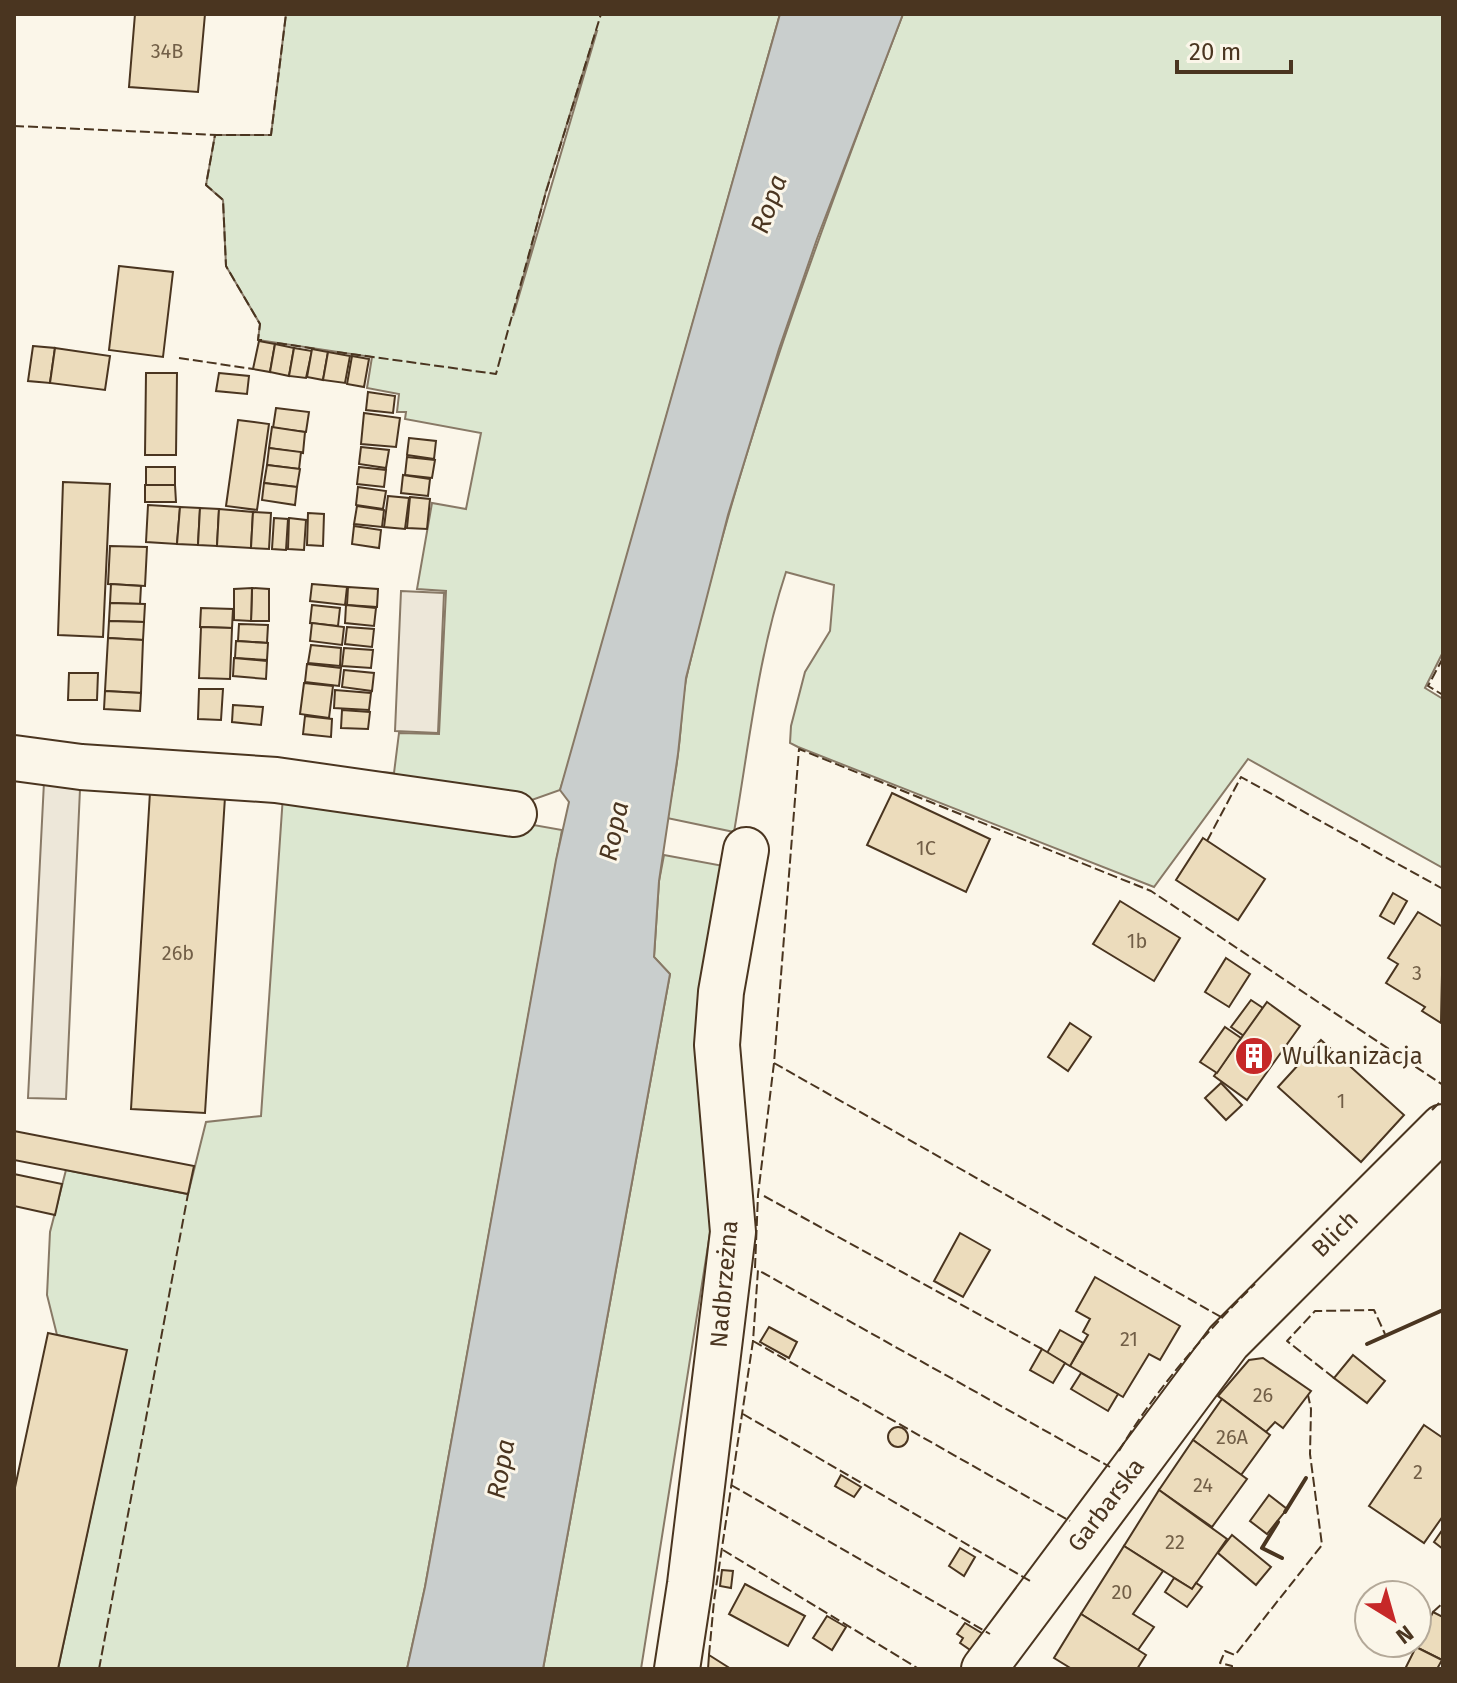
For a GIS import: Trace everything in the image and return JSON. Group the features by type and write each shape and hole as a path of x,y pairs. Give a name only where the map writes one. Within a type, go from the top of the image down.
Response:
{"street":[{"path":"14,758 81,767 276,780 514,814"},
{"name":"Nadbrzeżna","path":"677,1669 733,1232 717,1045 721,992 746,850"},
{"name":"Blich","path":"1228,1342 1443,1127"},
{"name":"Garbarska","path":"984,1669 1228,1342"}],"green space":[{"path":"286,14 780,14 560,790 529,801 331,769 394,773 399,733 439,734 446,591 417,589 432,503 466,509 481,433 405,419 406,412 397,412 399,394 367,388 372,357 258,340 260,324 226,266 223,200 206,185 215,135 271,135","holes":["597,31 513,316 546,191"]},
{"path":"903,14 1443,14 1443,652 1425,688 1443,699 1443,868 1248,759 1154,887 798,747 790,743 791,726 805,672 830,631 834,585 786,572 761,668 734,832 667,818 685,684 731,506 783,341"},
{"path":"284,781 562,830 425,1587 407,1669 58,1669 126,1351 57,1335 47,1295 50,1232 66,1170 188,1194 206,1122 261,1116"},
{"path":"664,855 729,867 711,1227 641,1669 543,1669 670,974 654,957 659,881"}],"shaded area":[{"path":"401,591 444,593 438,733 395,731"},
{"path":"45,762 81,767 66,1099 28,1098"}],"water":[{"name":"Ropa","path":"780,14 903,14 817,239 779,349 728,515 686,678 659,881 654,957 670,974 543,1669 407,1669 425,1587 569,802 560,790"}],"building":[{"path":"135,14 205,14 198,92 129,87"},
{"path":"119,266 173,272 163,357 109,350"},
{"path":"259,341 275,344 270,372 253,369"},
{"path":"275,344 294,348 289,376 270,372"},
{"path":"33,346 55,348 50,383 28,381"},
{"path":"55,348 110,356 105,390 50,383"},
{"path":"294,348 312,351 306,378 289,376"},
{"path":"312,349 328,352 323,380 307,377"},
{"path":"328,352 350,356 345,383 323,380"},
{"path":"352,356 369,359 364,387 347,384"},
{"path":"146,373 177,373 176,455 145,455"},
{"path":"219,373 249,376 247,394 216,391"},
{"path":"368,392 395,396 393,413 366,410"},
{"path":"276,408 309,412 306,432 273,428"},
{"path":"364,413 400,418 396,447 361,444"},
{"path":"238,420 269,424 257,510 226,506"},
{"path":"272,427 305,432 303,453 269,448"},
{"path":"409,438 436,441 434,459 407,455"},
{"path":"361,447 389,450 386,468 359,464"},
{"path":"269,448 301,452 299,469 267,465"},
{"path":"407,457 435,460 432,478 405,475"},
{"path":"267,465 300,469 297,487 264,483"},
{"path":"146,467 175,467 175,485 146,486"},
{"path":"359,467 386,470 384,487 357,484"},
{"path":"403,475 430,479 428,496 401,493"},
{"path":"63,482 110,484 103,637 58,635"},
{"path":"264,483 297,487 295,505 262,500"},
{"path":"145,485 175,485 176,502 145,502"},
{"path":"358,487 386,491 383,509 356,505"},
{"path":"388,496 409,498 405,529 384,527"},
{"path":"410,497 430,499 427,529 407,528"},
{"path":"148,505 180,507 177,544 146,542"},
{"path":"357,506 384,510 382,527 354,524"},
{"path":"180,507 200,508 198,545 177,544"},
{"path":"200,508 219,509 217,546 198,545"},
{"path":"219,509 253,512 251,548 217,546"},
{"path":"253,512 271,513 269,549 251,548"},
{"path":"308,513 324,514 323,546 307,545"},
{"path":"274,518 288,519 286,550 272,549"},
{"path":"289,518 306,520 304,550 288,549"},
{"path":"354,526 381,530 379,548 352,544"},
{"path":"110,546 147,547 145,586 108,584"},
{"path":"111,584 141,586 140,604 110,603"},
{"path":"312,584 347,587 345,605 310,601"},
{"path":"348,587 378,589 377,607 347,605"},
{"path":"252,588 269,589 269,621 251,621"},
{"path":"252,588 251,621 234,620 234,589"},
{"path":"110,603 145,604 144,622 109,621"},
{"path":"312,605 340,608 338,626 310,623"},
{"path":"346,605 376,608 374,626 345,623"},
{"path":"201,608 233,609 232,628 200,627"},
{"path":"109,621 144,622 143,640 108,638"},
{"path":"312,623 344,627 342,645 310,641"},
{"path":"239,624 268,625 267,643 238,641"},
{"path":"201,627 232,628 230,679 199,678"},
{"path":"347,627 374,629 372,647 345,644"},
{"path":"108,638 143,640 141,693 105,691"},
{"path":"236,641 268,643 267,660 235,658"},
{"path":"311,645 341,648 340,666 308,663"},
{"path":"344,648 373,650 371,668 342,666"},
{"path":"234,658 267,661 266,679 233,676"},
{"path":"307,664 341,668 339,686 305,682"},
{"path":"344,670 374,673 372,691 342,687"},
{"path":"69,673 98,673 97,700 68,700"},
{"path":"304,683 333,686 329,718 300,714"},
{"path":"199,689 223,689 221,720 198,719"},
{"path":"335,690 371,693 369,710 334,708"},
{"path":"105,691 141,693 140,711 104,709"},
{"path":"233,705 263,707 261,725 232,722"},
{"path":"342,710 370,712 368,729 341,728"},
{"path":"305,716 332,719 331,737 303,734"},
{"path":"150,792 225,797 205,1113 131,1109"},
{"path":"892,793 990,839 966,892 867,845"},
{"path":"1203,838 1265,879 1238,920 1176,880"},
{"path":"1393,893 1407,901 1394,924 1380,916"},
{"path":"1120,901 1180,938 1154,981 1093,944"},
{"path":"1418,912 1443,927 1441,1023 1422,1011 1425,1007 1386,983 1398,964 1388,958"},
{"path":"1226,958 1250,974 1229,1007 1205,992"},
{"path":"1251,1000 1263,1008 1244,1036 1231,1027"},
{"name":"Wulkanizacja","path":"1267,1002 1300,1026 1247,1100 1214,1076"},
{"path":"1070,1023 1091,1037 1068,1071 1048,1057"},
{"path":"1225,1027 1241,1038 1217,1073 1200,1062"},
{"path":"1321,1040 1404,1115 1361,1162 1278,1087"},
{"path":"1221,1083 1242,1105 1226,1120 1205,1098"},
{"path":"14,1131 194,1166 188,1194 14,1160"},
{"path":"14,1174 62,1184 55,1215 14,1206"},
{"path":"960,1233 990,1250 963,1297 934,1281"},
{"path":"1095,1277 1180,1326 1160,1360 1149,1354 1123,1397 1070,1366 1088,1335 1083,1332 1090,1319 1076,1311"},
{"path":"769,1327 797,1342 789,1358 760,1342"},
{"path":"1060,1330 1083,1343 1070,1366 1047,1353"},
{"path":"48,1333 127,1350 58,1669 14,1669 14,1492"},
{"path":"1042,1349 1065,1363 1053,1383 1030,1370"},
{"path":"1353,1355 1385,1381 1367,1403 1334,1378"},
{"path":"1263,1358 1311,1391 1283,1428 1275,1422 1266,1432 1218,1396 1249,1360"},
{"path":"1081,1373 1118,1394 1108,1411 1071,1389"},
{"path":"1222,1399 1270,1435 1241,1475 1193,1440"},
{"path":"1424,1425 1443,1438 1443,1516 1424,1543 1369,1506"},
{"path":"898,1427 905,1430 908,1437 905,1444 898,1447 891,1444 888,1437 891,1430"},
{"path":"1193,1440 1247,1479 1212,1527 1159,1490"},
{"path":"841,1475 861,1487 854,1497 835,1486"},
{"path":"1159,1490 1227,1539 1192,1589 1124,1546"},
{"path":"1269,1495 1287,1509 1267,1534 1250,1521"},
{"path":"1443,1529 1443,1549 1434,1542"},
{"path":"1232,1535 1271,1567 1256,1585 1218,1553"},
{"path":"1124,1546 1163,1571 1133,1614 1154,1627 1138,1650 1081,1614"},
{"path":"960,1548 975,1557 964,1576 949,1566"},
{"path":"722,1570 733,1571 731,1588 720,1586"},
{"path":"1174,1578 1192,1589 1196,1583 1202,1587 1187,1607 1165,1592"},
{"path":"745,1584 805,1616 788,1646 729,1614"},
{"path":"1433,1612 1443,1617 1442,1660 1433,1656"},
{"path":"1081,1614 1146,1655 1137,1669 1072,1669 1054,1658"},
{"path":"827,1616 846,1627 832,1650 813,1638"},
{"path":"965,1623 990,1638 979,1656 960,1643 963,1638 957,1634"},
{"path":"709,1655 731,1669 708,1669"},
{"path":"1433,1656 1442,1660 1437,1669 1405,1669 1410,1659 1433,1659"}],"fence":[{"path":"262,340 258,340 260,324 226,266 223,200 206,185 215,135 271,135 286,14"},
{"path":"337,352 496,374 546,192 601,14"},
{"path":"14,126 217,135"},
{"path":"277,343 317,349"},
{"path":"179,358 253,369"},
{"path":"1443,658 1428,686 1443,695"},
{"path":"755,1268 758,1195 774,1063 799,749 1151,891 1443,1085"},
{"path":"1207,841 1241,777 1443,889"},
{"path":"774,1063 1221,1317"},
{"path":"1432,1110 1443,1099"},
{"path":"99,1669 188,1194"},
{"path":"764,1196 1042,1349"},
{"path":"709,1655 714,1601 753,1341 758,1270 1110,1467"},
{"path":"1119,1451 1182,1363 1255,1284"},
{"path":"1334,1378 1287,1341 1315,1311 1374,1310 1385,1334"},
{"path":"753,1341 1070,1521"},
{"path":"1232,1669 1232,1666 1220,1663 1225,1651 1235,1655 1322,1545 1310,1454 1311,1409 1308,1395"},
{"path":"743,1414 1030,1581"},
{"path":"731,1485 990,1634"},
{"path":"723,1550 919,1669"},
{"path":"1433,1612 1443,1603"}],"wall":[{"path":"1367,1344 1443,1310"},
{"path":"1285,1512 1306,1478"},
{"path":"1278,1522 1262,1548 1282,1558"}],"place":[{"name":"Wulkanizacja","path":"1254,1056"}]}
